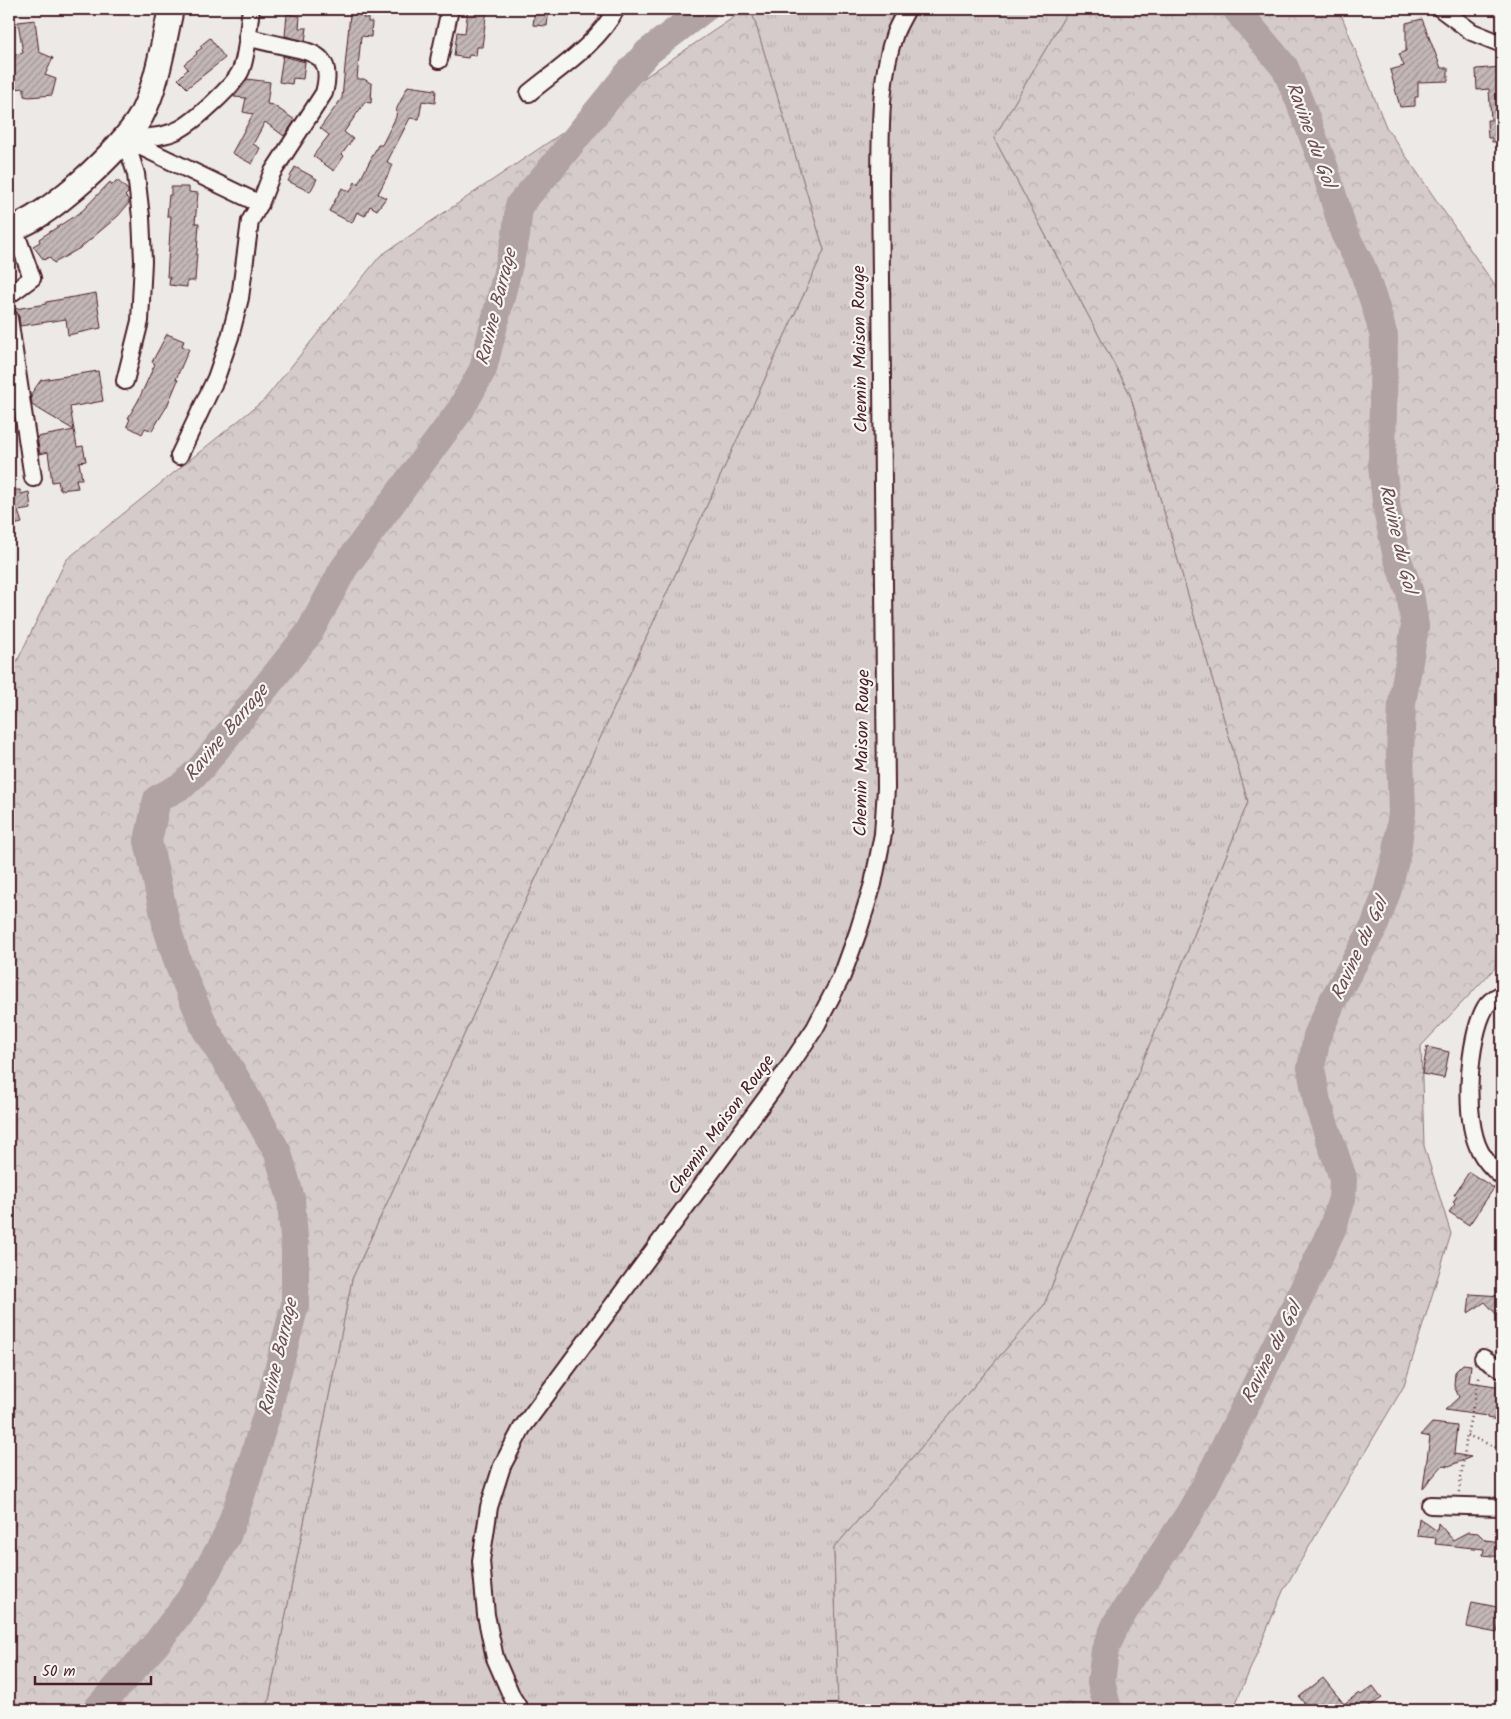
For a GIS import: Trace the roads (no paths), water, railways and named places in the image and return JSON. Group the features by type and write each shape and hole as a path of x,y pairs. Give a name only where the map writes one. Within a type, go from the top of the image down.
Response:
{"main road":[{"path":"11,229 61,199 125,139 141,116 153,86 171,9"}],"street":[{"path":"125,139 161,136 178,130 193,120 234,82 241,70 251,9"},
{"path":"439,60 450,9"},
{"path":"529,93 598,35 609,22 616,9"},
{"name":"Chemin Maison Rouge","path":"520,1710 495,1658 486,1615 481,1561 489,1507 502,1466 522,1428 779,1082 815,1028 842,976 873,884 883,834 886,788 880,178 882,104 886,67 895,32 907,9"},
{"path":"1441,9 1472,32 1502,44"},
{"path":"179,456 216,378 230,337 240,298 250,221 260,204 272,173 324,93 328,79 326,67 320,58 309,51 247,38"},
{"path":"125,139 260,204"},
{"path":"125,139 136,174 142,217 140,321 125,381"},
{"path":"9,295 32,278 11,229"},
{"path":"9,318 33,478"},
{"path":"1502,994 1486,1007 1476,1030 1471,1058 1470,1096 1473,1131 1480,1151 1493,1170 1502,1177"},
{"path":"1483,1358 1502,1370"},
{"path":"1430,1504 1502,1508"}],"waterway":[{"name":"Ravine Barrage","path":"96,1710 156,1644 193,1595 227,1536 267,1413 295,1305 295,1251 291,1199 278,1153 206,1030 179,966 167,928 148,841 157,799 183,785 201,768 309,633 344,568 461,409 483,369 516,236 519,205 648,52 704,9"},
{"name":"Ravine du Gol","path":"1108,1710 1101,1682 1105,1650 1117,1622 1189,1514 1207,1482 1294,1309 1332,1229 1342,1199 1343,1178 1317,1102 1311,1068 1317,1036 1332,1002 1374,927 1388,889 1397,852 1402,812 1400,755 1402,703 1415,626 1410,593 1397,557 1387,510 1382,465 1384,337 1362,267 1344,233 1324,166 1285,68 1236,9"}]}
